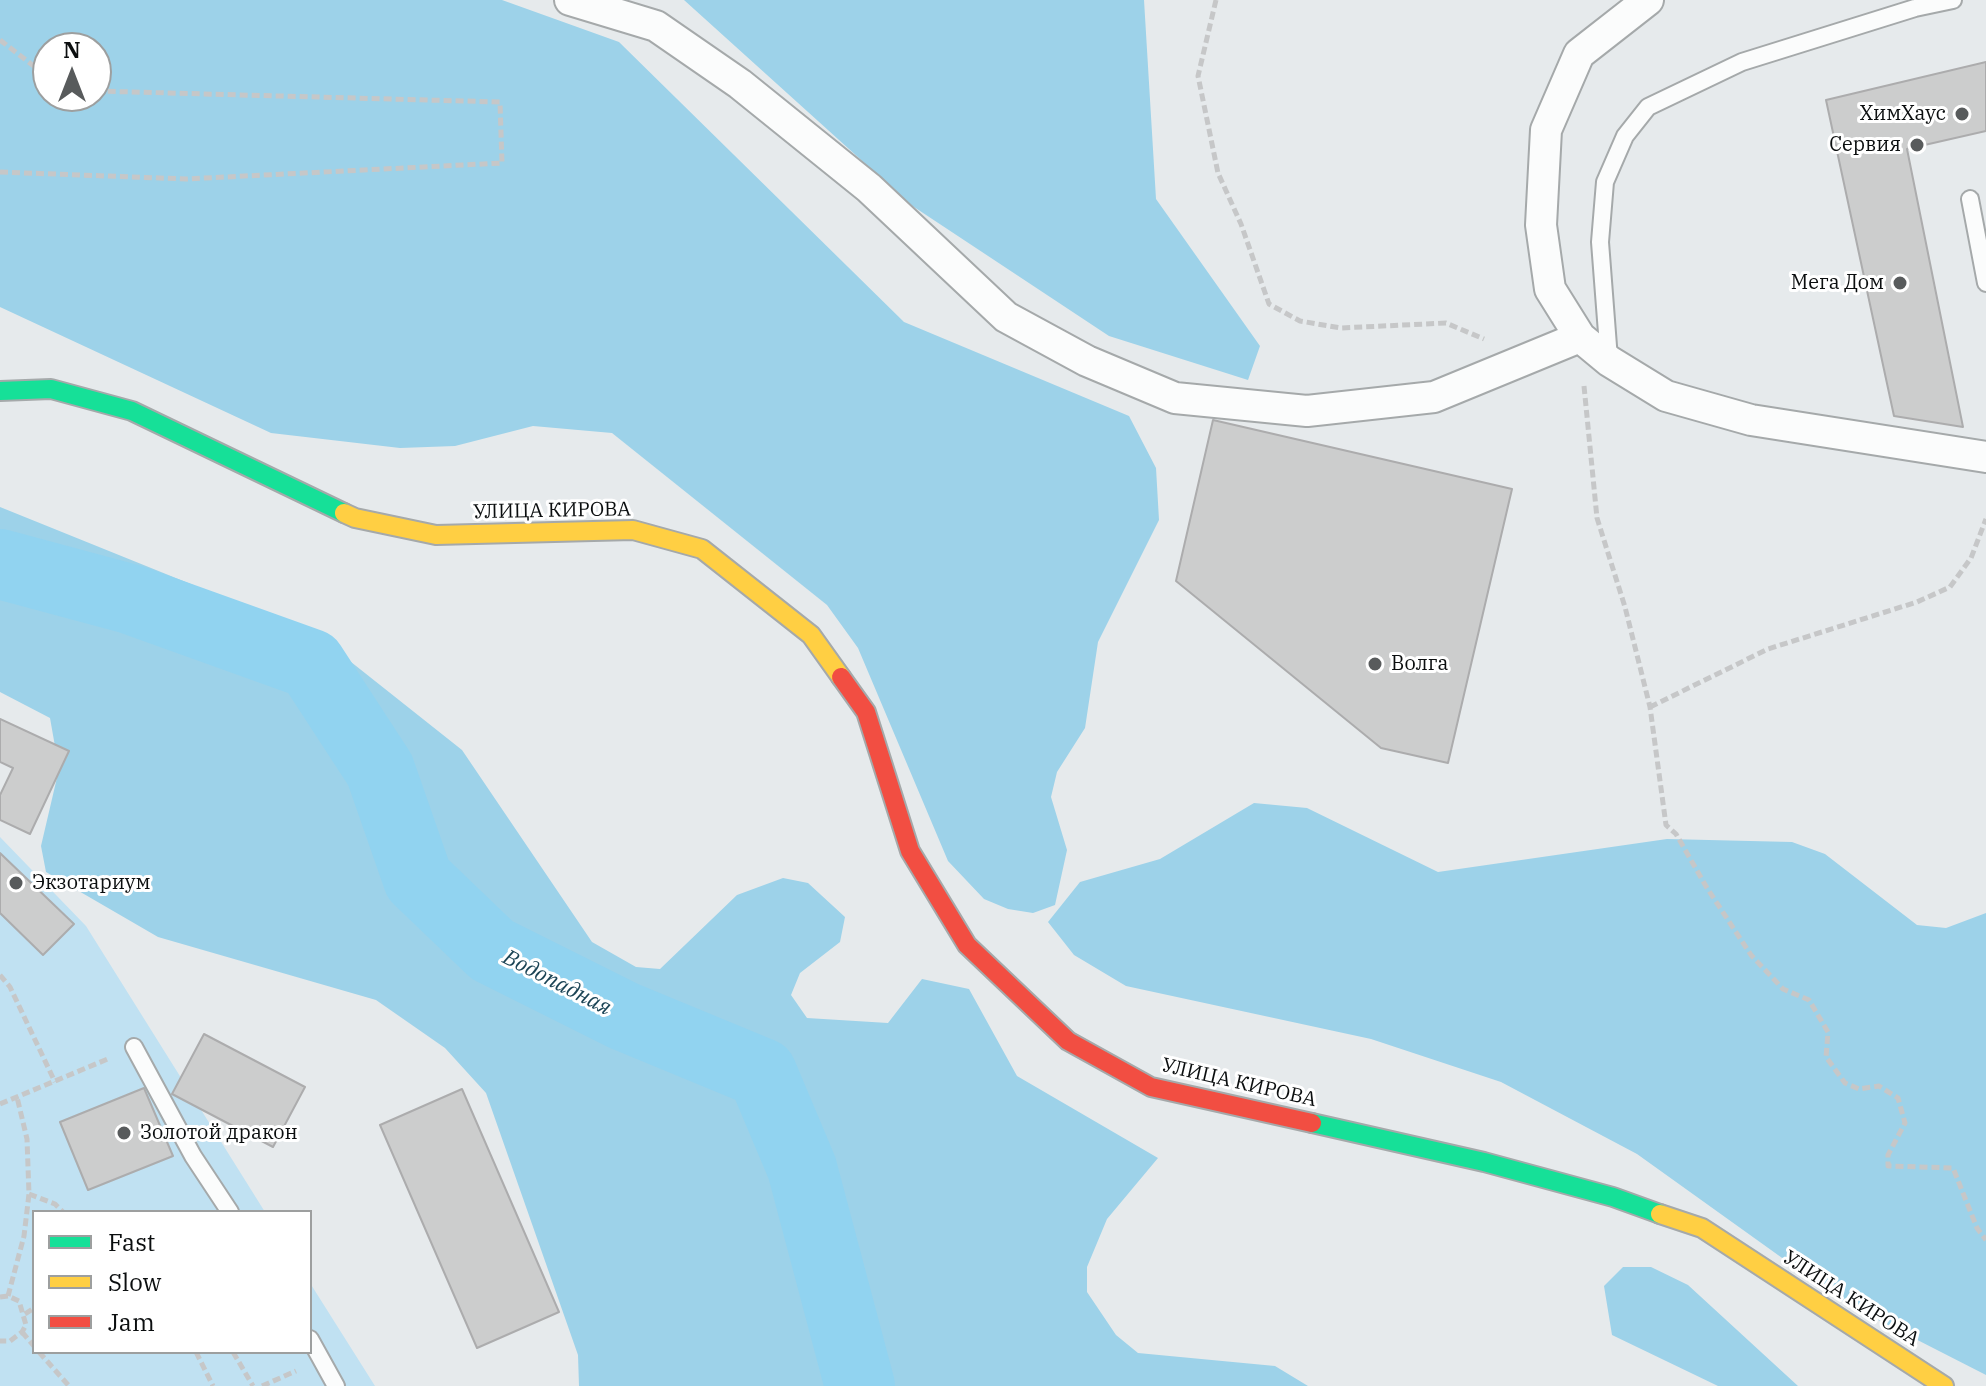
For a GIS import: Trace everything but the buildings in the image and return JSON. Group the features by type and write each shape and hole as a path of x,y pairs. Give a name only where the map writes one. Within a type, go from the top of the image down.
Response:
{"street":[{"path":"570,0 656,26 740,84 869,188 1006,317 1087,361 1175,398 1307,411 1434,397 1580,337"},
{"path":"1648,0 1579,54 1546,130 1541,225 1550,289 1580,337 1609,361 1666,396 1751,420 1986,457"},
{"name":"УЛИЦА КИРОВА","path":"0,392 50,390 132,412 354,519 436,536 633,531 701,550 810,636 865,712 909,851 966,946 1067,1041 1151,1088 1483,1163 1613,1199 1702,1230 1943,1386"}],"lane":[{"path":"1609,361 1600,242 1605,182 1625,136 1648,107 1742,62 1915,8 1953,0"},
{"path":"1970,199 1986,283"},
{"path":"134,1047 193,1156 229,1210"},
{"path":"312,1342 336,1386"}],"path":[{"path":"1216,0 1198,76 1218,173 1241,224 1269,304 1300,321 1341,328 1446,323 1529,358"},
{"path":"0,40 32,65"},
{"path":"0,172 186,179 502,163 500,102 112,91"},
{"path":"1580,337 1597,518 1625,607 1650,707 1666,825 1676,834 1751,955 1783,989 1809,1000 1828,1032 1826,1057 1845,1083 1859,1089 1879,1086 1898,1098 1905,1123 1888,1155 1888,1166 1953,1168 1977,1228 1986,1240"},
{"path":"1650,707 1768,649 1917,602 1950,587 1971,558 1986,519"},
{"path":"0,975 10,987 55,1082"},
{"path":"0,1104 134,1047"},
{"path":"8,1296 24,1236 29,1194 27,1139 17,1097"},
{"path":"29,1194 55,1204 61,1210"},
{"path":"0,1297 8,1296 19,1301 26,1325 10,1341 0,1341"},
{"path":"25,1314 32,1309"},
{"path":"22,1332 32,1344"},
{"path":"41,1354 69,1386"},
{"path":"197,1354 213,1386"},
{"path":"234,1354 253,1386"},
{"path":"262,1386 322,1359"}],"shaded area":[{"path":"0,0 502,0 619,42 904,322 1129,416 1156,468 1159,520 1098,642 1085,728 1057,772 1051,797 1067,850 1055,905 1033,913 1008,909 984,899 948,861 858,648 827,605 612,433 533,426 455,446 400,448 271,433 0,307"},
{"path":"684,0 1144,0 1156,199 1260,346 1248,380 1109,336 911,205"},
{"path":"0,507 317,635 462,750 592,942 636,967 660,969 737,895 783,878 808,883 845,917 840,942 800,973 791,995 807,1018 888,1023 922,979 969,989 1017,1076 1158,1158 1107,1219 1087,1267 1087,1292 1116,1335 1138,1353 1275,1366 1308,1386 579,1386 578,1355 486,1093 445,1048 376,1000 158,937 46,872 41,846 59,769 50,718 0,692"},
{"path":"1254,803 1307,808 1438,872 1667,839 1792,842 1825,854 1917,925 1946,928 1986,913 1986,1375 1845,1303 1637,1154 1501,1082 1371,1039 1126,986 1074,955 1048,922 1080,882 1160,859"},
{"path":"0,837 86,926 264,1210 32,1210 32,1354 312,1354 312,1286 375,1386 0,1386"},
{"path":"1623,1267 1651,1267 1688,1285 1798,1386 1718,1386 1612,1335 1604,1286"}],"waterway":[{"name":"Водопадная","path":"0,564 130,599 311,664 380,770 418,879 492,950 624,1016 762,1073 802,1168 860,1386"}],"traffic: fast":[{"path":"0,391 51,389 132,411 344,513"},
{"path":"1312,1123 1484,1162 1613,1197 1660,1214"}],"traffic: slow":[{"path":"344,513 436,535 633,530 702,549 811,635 841,677"},
{"path":"1660,1214 1702,1228 1944,1386"}],"traffic: jam":[{"path":"841,677 866,712 910,851 967,945 1068,1041 1151,1087 1312,1123"}],"place":[{"name":"ХимХаус","path":"1962,114"},
{"name":"Сервия","path":"1917,145"},
{"name":"Мега Дом","path":"1900,283"},
{"name":"Волга","path":"1375,664"},
{"name":"Экзотариум","path":"16,883"},
{"name":"Золотой дракон","path":"124,1133"}]}
